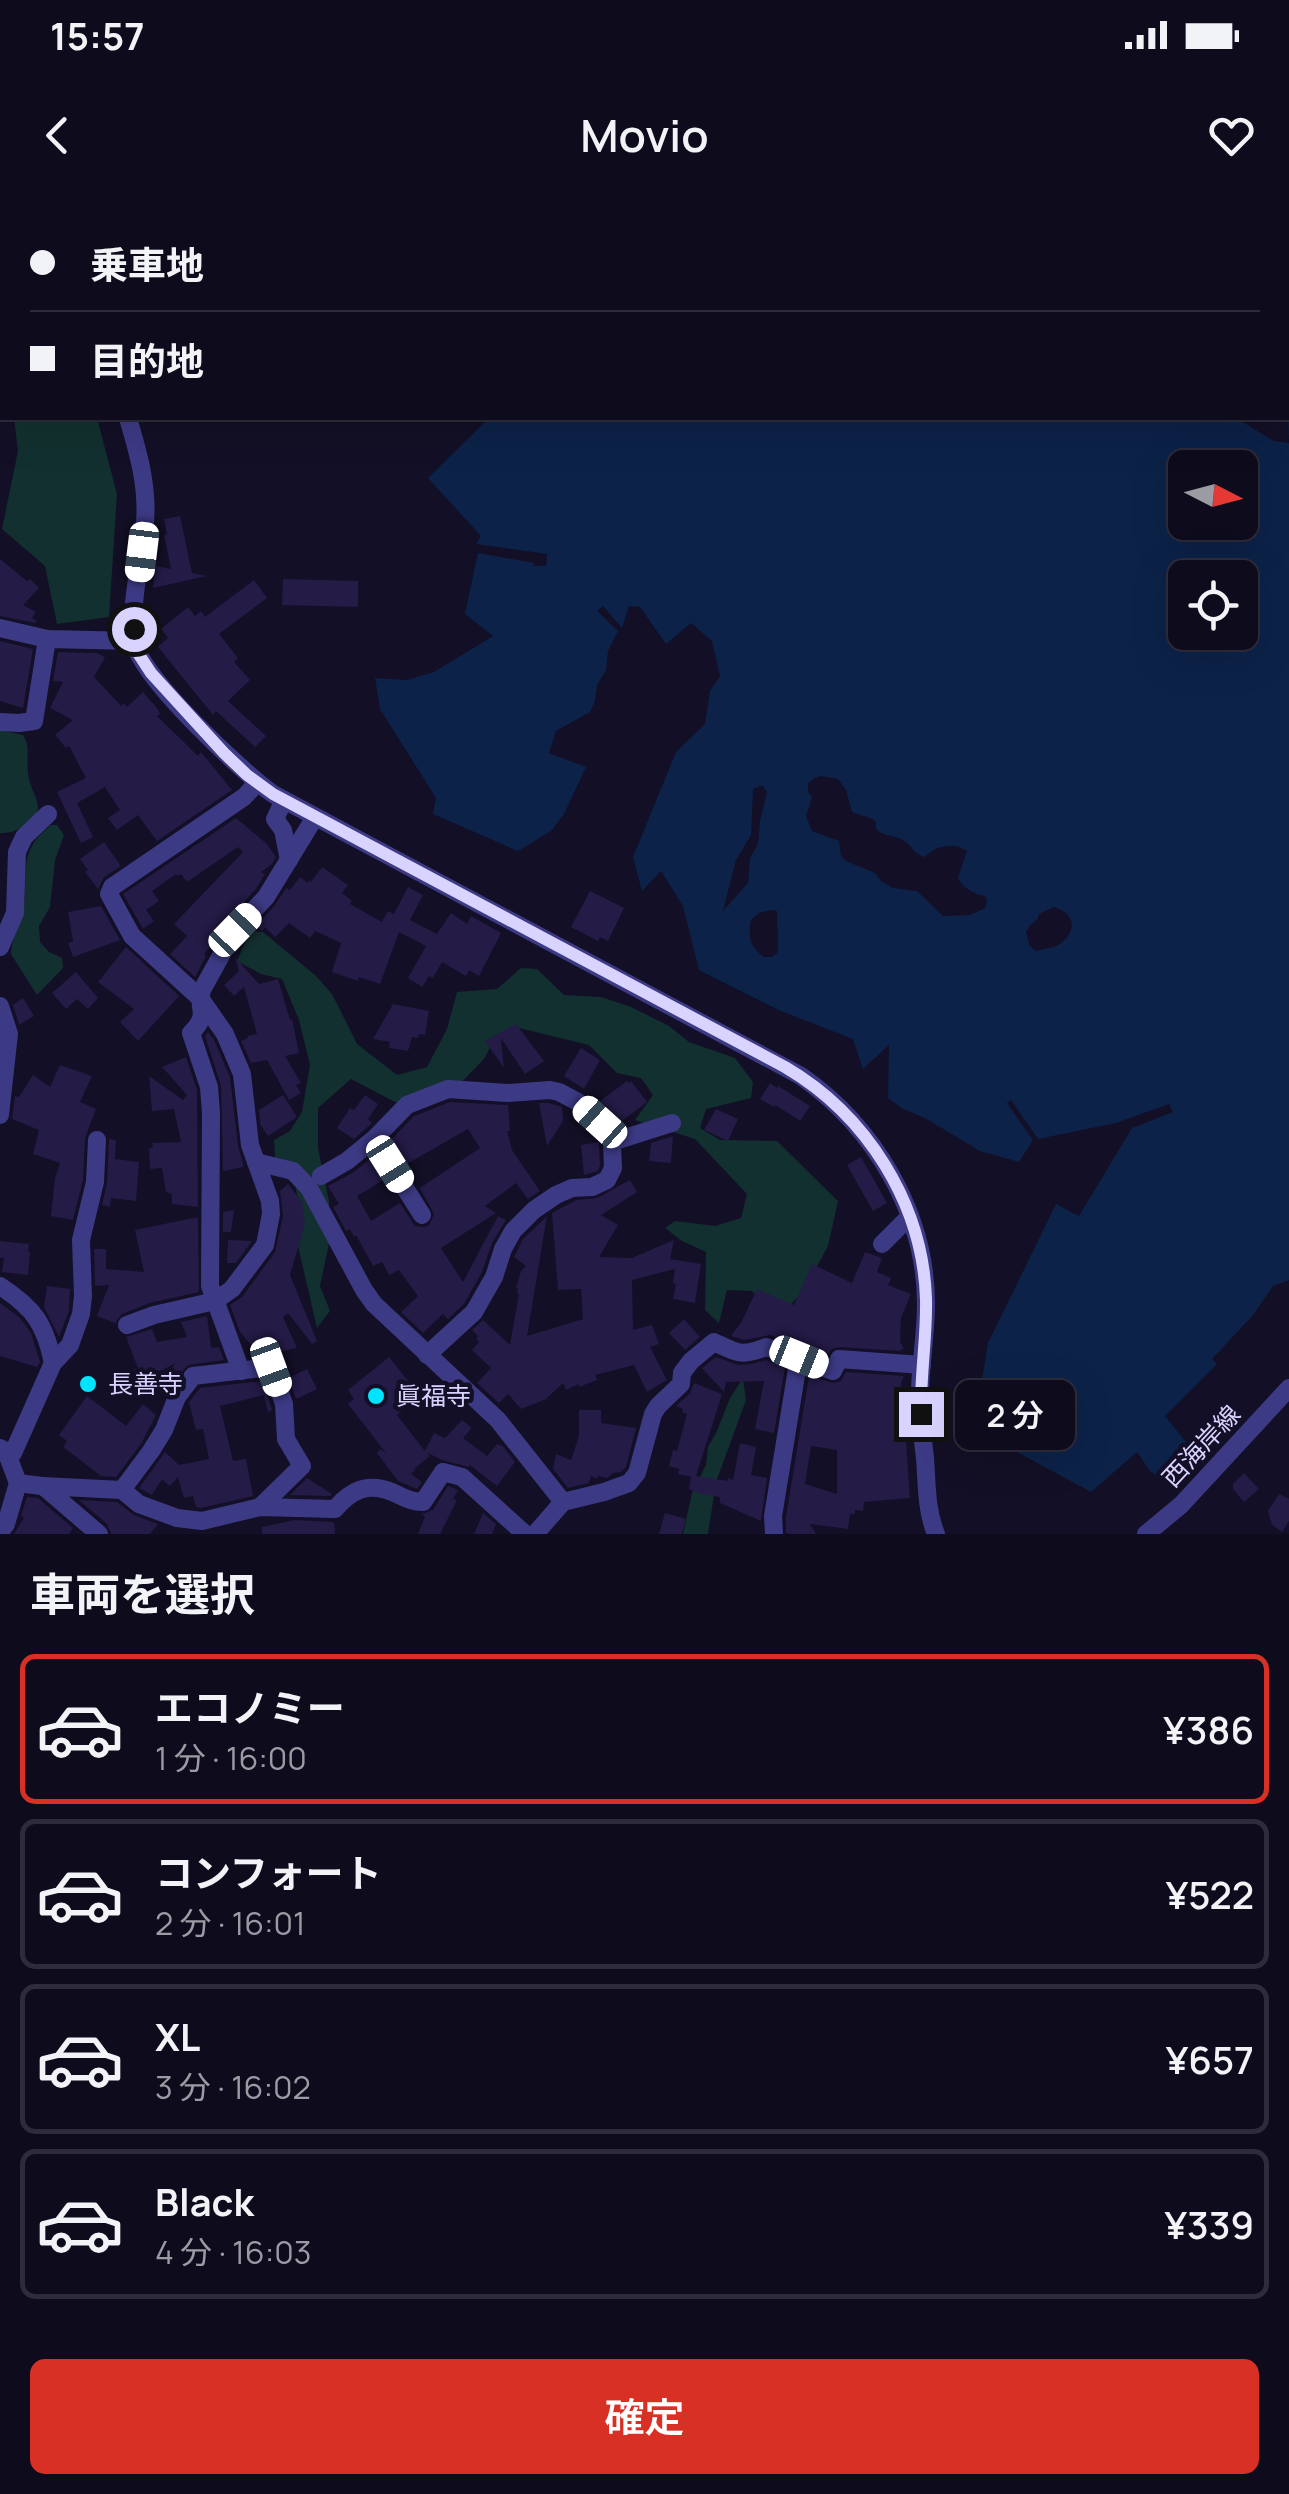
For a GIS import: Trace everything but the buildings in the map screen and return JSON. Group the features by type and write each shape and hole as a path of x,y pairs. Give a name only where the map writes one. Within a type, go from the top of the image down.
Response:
{"street":[{"path":"129,420 142,469 146,505 134,619 136,650 151,673 224,753 257,783 314,817 801,1076 860,1129 891,1174 910,1216 922,1258 925,1288 920,1390 932,1533"},
{"path":"0,628 46,639 134,641"},
{"path":"0,722 34,721 46,639"},
{"path":"127,1325 154,1314 215,1301 232,1289 265,1245 271,1214 250,1144 242,1074 225,1034 200,998 132,936 109,894 112,887 244,797 257,783"},
{"path":"284,800 275,819 283,830 289,860"},
{"path":"0,947 15,913 8,894 17,852 24,837 48,814"},
{"path":"242,1371 210,1286 211,1113 209,1087 191,1033 201,1023 200,998 235,930 266,897 314,817"},
{"path":"0,1006 9,1034 0,1115"},
{"path":"321,1176 347,1161 407,1106 448,1089 507,1093 550,1090 578,1102 600,1122 612,1142 613,1168 607,1180 556,1194 534,1210 513,1231 474,1312 427,1354"},
{"path":"612,1142 672,1122"},
{"path":"374,1139 422,1215"},
{"path":"3,1450 13,1454 53,1364 70,1345 82,1314 80,1240 93,1196 97,1140"},
{"path":"256,1162 293,1171 309,1188 374,1304 498,1420 563,1502"},
{"path":"882,1244 910,1216"},
{"path":"0,1286 22,1300 38,1319 48,1337 53,1364"},
{"path":"535,1534 563,1502 630,1483 637,1473 658,1406 681,1384 682,1374 691,1361 714,1342 740,1354 766,1347 834,1371 840,1359 922,1366"},
{"path":"774,1534 773,1516 799,1357"},
{"path":"122,1490 151,1451 177,1397 194,1376 271,1367 284,1404 286,1439 302,1466 260,1506"},
{"name":"西海岸線","path":"1146,1534 1181,1505 1289,1388"},
{"path":"0,1532 18,1482 3,1450"},
{"path":"18,1482 122,1490 139,1504 177,1518 202,1522 260,1506 335,1508 349,1492 370,1487 423,1502 443,1472 462,1477 525,1534"},
{"path":"42,1486 99,1534"}],"green space":[{"path":"14,420 98,420 117,494 109,617 57,624 45,566 2,529 18,451"},
{"path":"0,730 23,735 38,808 22,827 0,833"},
{"path":"51,825 57,825 64,835 55,860 50,907 39,926 40,942 62,958 63,968 37,995 11,948 24,907 29,853"},
{"path":"250,931 263,932 316,976 332,994 357,1044 397,1075 427,1067 447,1029 457,992 497,989 521,968 537,969 564,995 601,997 631,1007 669,1026 689,1042 735,1058 753,1082 751,1098 706,1109 700,1128 720,1140 777,1141 838,1201 828,1246 804,1290 779,1318 752,1291 727,1290 719,1323 705,1310 706,1252 665,1228 675,1221 715,1226 741,1218 747,1194 695,1139 635,1120 653,1095 641,1078 617,1073 589,1045 515,1027 495,1038 484,1059 452,1092 412,1107 351,1079 318,1108 318,1148 329,1201 330,1239 320,1286 330,1311 317,1328 297,1242 300,1215 295,1183 276,1173 274,1140 290,1131 302,1112 310,1065 299,1020 282,979 261,974 237,961"},
{"path":"743,1378 746,1400 716,1482 708,1534 683,1534 692,1493 706,1465 708,1447"}],"water":[{"path":"487,420 1289,420 1289,1280 1273,1286 1253,1315 1212,1359 1217,1364 1165,1416 1194,1452 1166,1482 1150,1471 1137,1452 1091,1492 974,1429 965,1404 979,1398 988,1343 1056,1204 1079,1216 1132,1128 1173,1112 1169,1104 1116,1123 1038,1139 1011,1100 1007,1103 1033,1140 1019,1162 980,1151 888,1098 889,1045 863,1069 853,1039 781,1011 699,970 683,906 661,871 642,891 633,857 676,752 705,724 710,691 720,676 712,641 691,623 666,644 640,607 629,606 622,628 603,606 597,611 618,631 590,712 556,731 549,753 586,767 564,814 551,831 518,851 433,814 436,798 380,709 375,678 407,680 434,672 493,636 465,614 478,553 546,566 547,554 476,544 481,536 428,478","holes":["821,776 838,779 846,790 852,812 873,819 879,832 902,840 921,856 945,846 967,851 958,878 969,890 985,896 985,908 970,915 943,916 917,891 893,888 875,873 846,861 841,856 839,841 812,831 806,816 812,797 808,784","762,785 767,792 758,844 750,858 748,883 723,911 736,860 751,835 753,789","1054,907 1070,918 1070,934 1060,944 1036,951 1026,932 1039,914","770,910 777,911 778,952 764,957 753,945 751,920"]}],"pier":[{"path":"1239,420 1288,420 1289,443 1274,441"}],"place":[{"name":"長善寺","path":"88,1384"},
{"name":"眞福寺","path":"376,1396"}],"route":[{"path":"134,629 136,650 151,673 224,753 273,794 785,1067 848,1116 891,1174 918,1240 926,1304 921,1414"}]}
